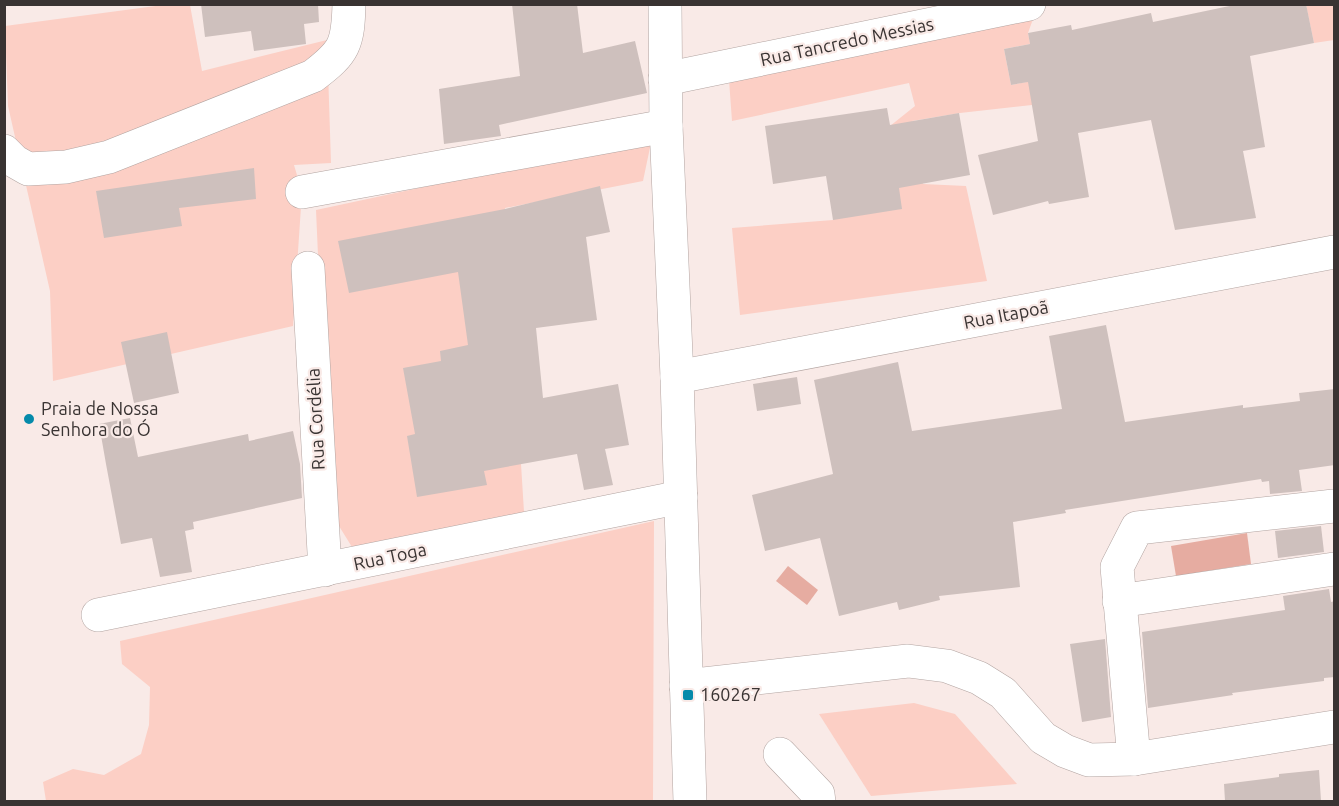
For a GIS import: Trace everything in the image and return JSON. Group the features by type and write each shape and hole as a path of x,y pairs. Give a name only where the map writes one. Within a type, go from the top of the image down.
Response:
{"street":[{"path":"4,151 14,161 28,169 66,167 109,157 313,76 337,59 345,43 349,4"},
{"path":"665,4 665,79 651,129 677,377 690,801"},
{"name":"Rua Tancredo Messias","path":"665,79 1029,4"},
{"path":"302,192 651,129"},
{"name":"Rua Itapoã","path":"677,377 1335,252"},
{"name":"Rua Cordélia","path":"308,268 325,570"},
{"name":"Rua Toga","path":"98,615 681,497"},
{"path":"1134,759 1117,567 1137,528 1335,506"},
{"path":"1119,601 1335,569"},
{"path":"686,686 908,661 947,666 979,678 1003,693 1043,738 1065,751 1089,760 1134,759 1335,727"},
{"path":"780,754 818,794 819,801"}],"shaded area":[{"path":"163,5 190,5 202,71 327,40 331,163 294,165 302,192 293,326 53,381 50,291 8,106 5,26"},
{"path":"1306,5 1334,5 1334,40 1314,43"},
{"path":"1033,19 1028,33 1030,44 1004,49 1011,85 1037,80 1041,104 912,121 923,184 966,186 987,281 740,315 732,228 833,220 890,126 915,106 909,83 732,121 729,80"},
{"path":"652,138 643,181 505,208 524,512 352,547 334,518 324,390 316,210"},
{"path":"654,521 653,801 46,801 43,782 73,769 104,775 141,754 149,725 150,687 122,664 120,641"},
{"path":"1247,533 1251,564 1176,576 1171,546"},
{"path":"788,566 818,590 807,605 776,581"},
{"path":"914,703 955,714 1017,784 871,796 819,714"}],"building":[{"path":"201,4 318,4 319,22 304,24 306,44 254,51 251,31 205,37"},
{"path":"512,4 577,4 583,53 635,41 647,93 499,125 501,136 444,144 439,89 520,76"},
{"path":"1239,4 1306,4 1314,43 1250,56 1265,147 1243,151 1256,218 1175,230 1151,120 1078,133 1089,197 1049,204 1048,201 993,215 978,155 1038,141 1028,82 1011,85 1004,49 1030,44 1028,33 1071,25 1072,30 1151,13 1153,22"},
{"path":"887,108 890,125 959,113 970,175 899,188 902,209 833,220 826,176 773,184 765,126"},
{"path":"254,168 256,199 179,208 182,226 104,238 96,191"},
{"path":"600,186 610,232 586,237 597,320 536,328 543,398 618,384 629,445 605,449 613,485 584,490 577,454 484,471 487,485 417,497 407,436 415,434 403,368 441,361 440,351 468,345 458,272 349,293 338,241 505,209"},
{"path":"1106,325 1125,422 1243,405 1243,408 1300,401 1299,393 1335,389 1335,465 1299,470 1302,491 1270,494 1269,481 1262,482 1261,479 1065,510 1066,513 1013,522 1020,587 939,596 940,600 899,610 897,602 839,616 820,538 765,551 752,495 833,474 814,380 898,362 912,431 1062,409 1049,336"},
{"path":"167,332 179,393 134,403 121,342"},
{"path":"797,377 801,404 757,411 753,384"},
{"path":"130,418 138,457 248,434 249,441 293,431 300,464 302,498 193,522 194,529 185,531 192,572 160,577 152,538 121,544 99,424"},
{"path":"1321,526 1324,552 1278,558 1275,531"},
{"path":"1329,589 1331,602 1335,601 1335,677 1324,678 1324,681 1232,693 1233,695 1148,708 1142,632 1285,610 1283,596"},
{"path":"1105,639 1111,717 1082,722 1070,644"},
{"path":"1319,770 1321,801 1225,801 1224,784 1279,777 1279,774"}],"place":[{"name":"Praia de Nossa Senhora do Ó","path":"29,419"},
{"name":"160267","path":"688,695"}]}
